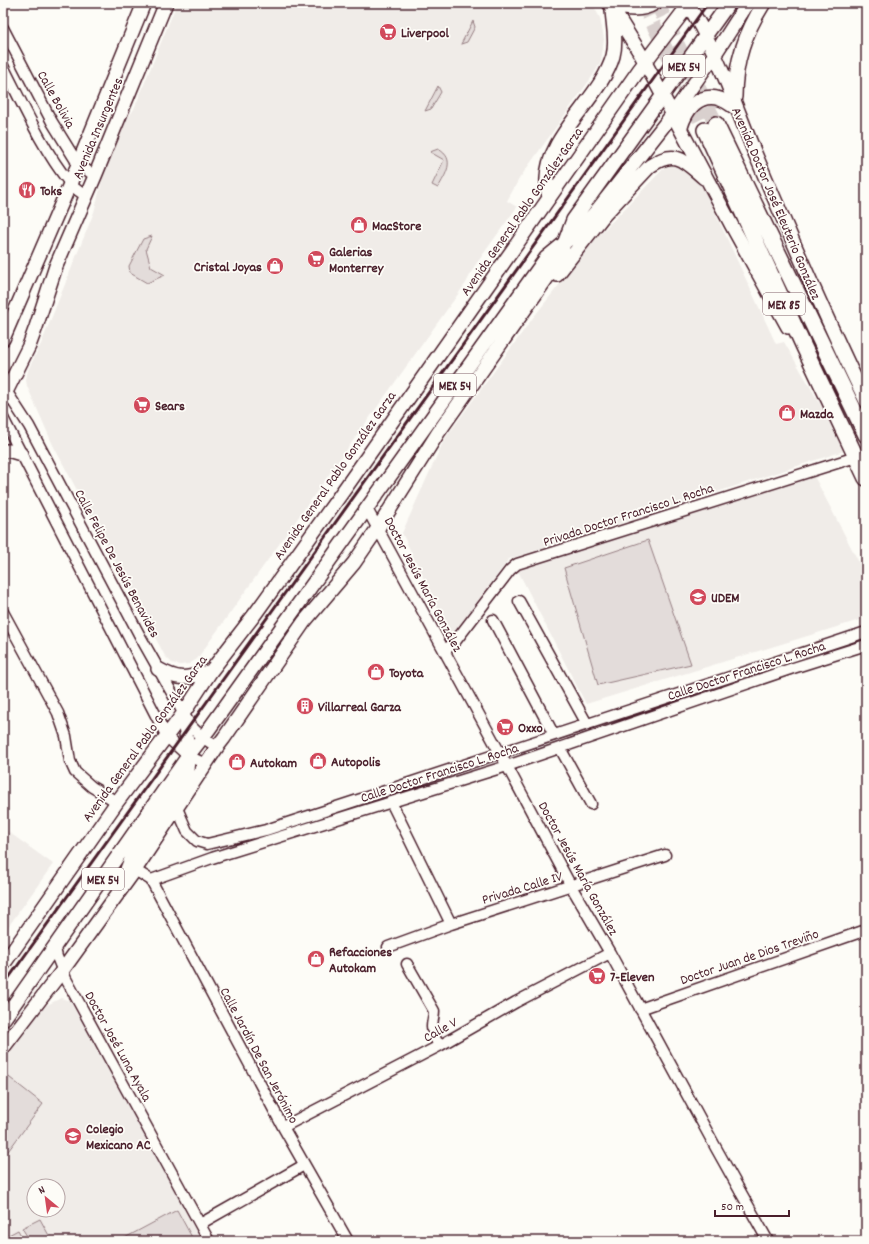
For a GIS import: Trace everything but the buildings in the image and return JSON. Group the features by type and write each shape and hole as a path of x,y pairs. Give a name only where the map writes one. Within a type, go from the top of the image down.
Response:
{"highway":[{"name":"Avenida Doctor José Eleuterio González","path":"866,435 710,127 804,347 866,478"}],"main road":[{"name":"Avenida Insurgentes","path":"3,340 70,184 144,3"},
{"name":"Avenida Insurgentes","path":"4,391 29,346 56,266 95,176 166,3"},
{"path":"610,5 629,10 640,9 655,3"},
{"name":"MEX 54","path":"3,1048 125,885 216,747 224,738 304,622 354,563 438,433 556,265 573,220 729,3"},
{"name":"MEX 54","path":"3,1020 188,756 546,258 580,232 672,115 715,54 748,3"},
{"path":"681,128 687,112 697,102 705,99 719,99 736,107 735,82 741,50 764,3"},
{"name":"Avenida Doctor José Eleuterio González","path":"689,4 715,54 808,277 866,401"},
{"name":"Avenida General Pablo González Garza","path":"3,965 117,802 167,737 211,671 256,614 342,494 645,62 689,4"},
{"path":"610,5 645,62 672,115 681,128 708,181 792,334 804,347"},
{"path":"549,198 546,183 549,164 556,146 605,76 614,55 615,44 610,5"},
{"path":"526,306 547,289 604,215 650,166 665,158 677,158 684,161 708,181"},
{"path":"3,450 21,454"},
{"path":"158,669 172,677 180,678 188,678 211,671"},
{"path":"125,885 124,874 126,868 141,843 170,806 184,780 188,756 183,714"}],"street":[{"name":"Calle Bolivia","path":"3,28 52,122 78,164 95,176"},
{"path":"3,66 40,137 70,184 86,196"},
{"name":"Calle Felipe De Jesús Benavides","path":"4,391 29,426 183,714 190,725 202,737 216,747"},
{"path":"3,418 167,737 188,756 206,764"},
{"name":"Privada Doctor Francisco L. Rocha","path":"444,651 454,643 510,570 517,564 856,457"},
{"name":"Doctor Jesús María González","path":"367,509 571,886 610,953 768,1241"},
{"path":"519,601 587,724"},
{"path":"3,612 58,713 66,736 70,761 76,772 92,787 117,802"},
{"path":"494,620 554,735"},
{"name":"Calle Doctor Francisco L. Rocha","path":"207,844 266,830 355,802 866,632"},
{"name":"Calle Doctor Francisco L. Rocha","path":"151,880 212,858 507,766 763,678 866,645"},
{"path":"759,668 763,678"},
{"path":"560,748 591,804"},
{"path":"355,802 360,812"},
{"path":"391,802 451,924"},
{"path":"177,808 187,831 197,841 207,844 212,858"},
{"path":"266,830 270,841"},
{"name":"Privada Calle IV","path":"388,947 451,924 664,855"},
{"path":"135,870 151,880"},
{"name":"Calle Jardín De San Jerónimo","path":"151,880 283,1127 348,1241"},
{"name":"Doctor Juan de Dios Treviño","path":"640,1009 866,930"},
{"name":"Doctor José Luna Ayala","path":"54,948 62,971 209,1241"},
{"name":"Calle V","path":"283,1127 439,1046 516,1002 610,953"},
{"path":"406,964 434,1011 432,1031 439,1046"},
{"path":"200,1224 304,1165"}],"shaded area":[{"path":"177,3 592,3 600,18 604,39 601,61 594,74 519,179 507,201 517,207 474,267 466,283 197,659 189,664 180,665 172,663 165,656 53,445 27,386 26,380 28,370 41,344 94,212 108,158 122,127 134,109"},
{"path":"473,21 475,27 467,42 461,44"},
{"path":"438,86 441,92 431,109 425,111"},
{"path":"438,149 447,157 448,167 438,188 432,185 444,160 430,152"},
{"path":"671,161 686,169 704,189 776,344 784,342 847,450 509,559 451,636 402,533 444,440 532,319 598,236"},
{"path":"152,236 146,249 151,267 165,275 147,283 130,273 129,266 143,239"},
{"name":"UDEM","path":"814,476 866,576 866,618 586,704 518,571"},
{"path":"648,540 691,664 598,685 564,568"},
{"path":"3,828 53,864 3,934"},
{"name":"Colegio Mexicano AC","path":"61,998 70,1001 202,1241 3,1241 3,1059 32,1019 47,1005"},
{"path":"5,1074 43,1104 3,1158 3,1076"},
{"path":"177,1210 194,1241 119,1241"},
{"path":"40,1219 52,1241 30,1241 22,1228"},
{"path":"18,1230 24,1241 3,1241 3,1238"}],"tunnel":[{"path":"643,3 705,130"},
{"path":"657,3 716,124"}],"railway":[{"path":"3,986 708,3"}],"place":[{"name":"Liverpool","path":"388,32"},
{"name":"Toks","path":"27,190"},
{"name":"MacStore","path":"359,225"},
{"name":"Galerias Monterrey","path":"316,259"},
{"name":"Cristal Joyas","path":"275,266"},
{"name":"Sears","path":"142,405"},
{"name":"Mazda","path":"787,413"},
{"name":"UDEM","path":"698,597"},
{"name":"Toyota","path":"376,672"},
{"name":"Villarreal Garza","path":"305,706"},
{"name":"Oxxo","path":"505,727"},
{"name":"Autopolis","path":"318,761"},
{"name":"Autokam","path":"237,762"},
{"name":"Refacciones Autokam","path":"316,959"},
{"name":"7-Eleven","path":"597,976"},
{"name":"Colegio Mexicano AC","path":"73,1136"}]}
